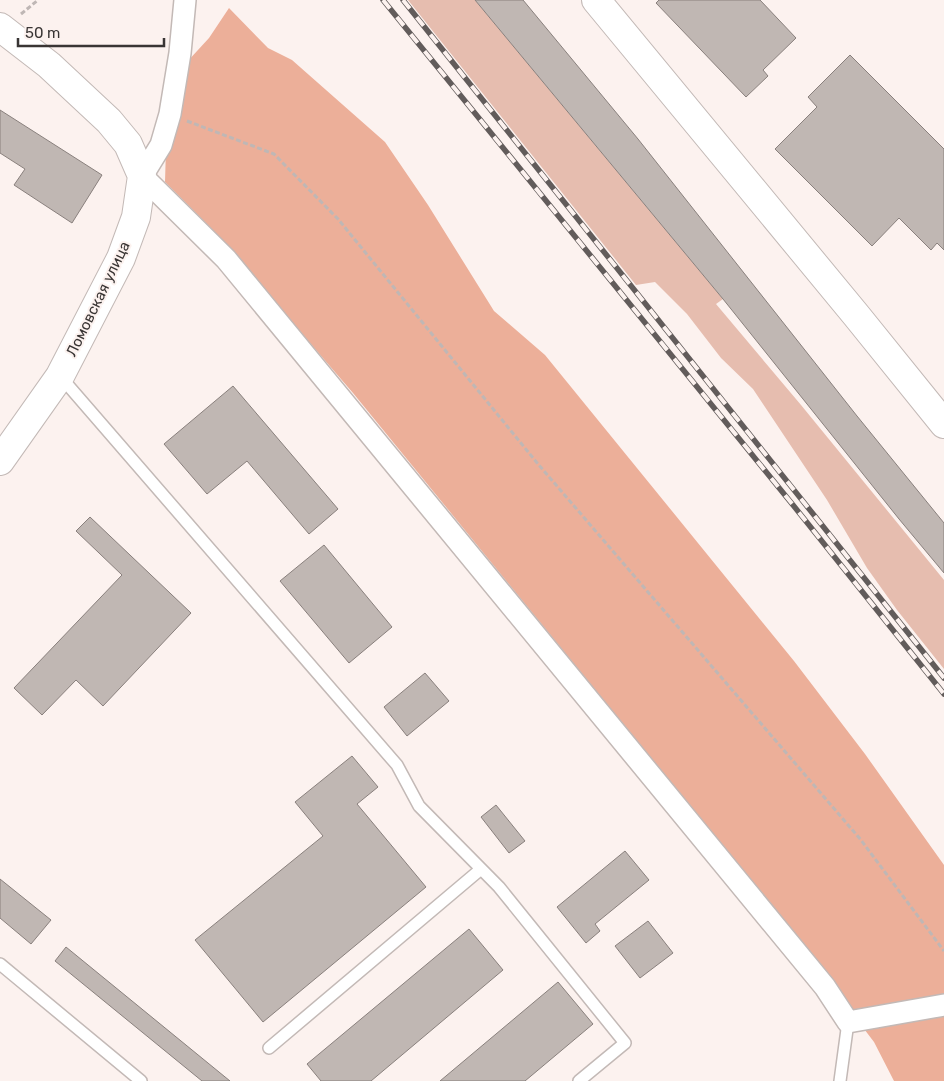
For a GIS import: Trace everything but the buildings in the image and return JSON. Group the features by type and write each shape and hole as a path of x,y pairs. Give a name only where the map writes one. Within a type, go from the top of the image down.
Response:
{"street":[{"path":"142,176 161,145 170,114 180,53 185,0"},
{"path":"596,0 944,424"},
{"path":"0,27 49,65 109,121 128,144 142,176 226,260 825,987 848,1022 944,1005"},
{"name":"Ломовская улица","path":"0,461 60,376 121,258 136,217 142,176"}],"lane":[{"path":"60,376 397,765 419,806 499,887 625,1044 579,1081"},
{"path":"269,1048 481,869"},
{"path":"0,964 141,1081"},
{"path":"840,1081 848,1022"}],"path":[{"path":"170,114 274,154 338,219 538,464 861,840 944,951"}],"shaded area":[{"path":"408,0 475,0 723,299 716,304 944,580 944,669 897,610 867,568 827,500 753,389 721,358 687,314 655,282 636,285"},
{"path":"229,8 268,48 292,60 385,142 428,205 494,311 545,355 794,661 865,754 944,865 944,1081 894,1081 874,1042 637,741 353,393 211,228 165,182 166,148 186,63 209,38"}],"railway":[{"path":"383,0 944,694"},
{"path":"403,0 944,678"}]}
